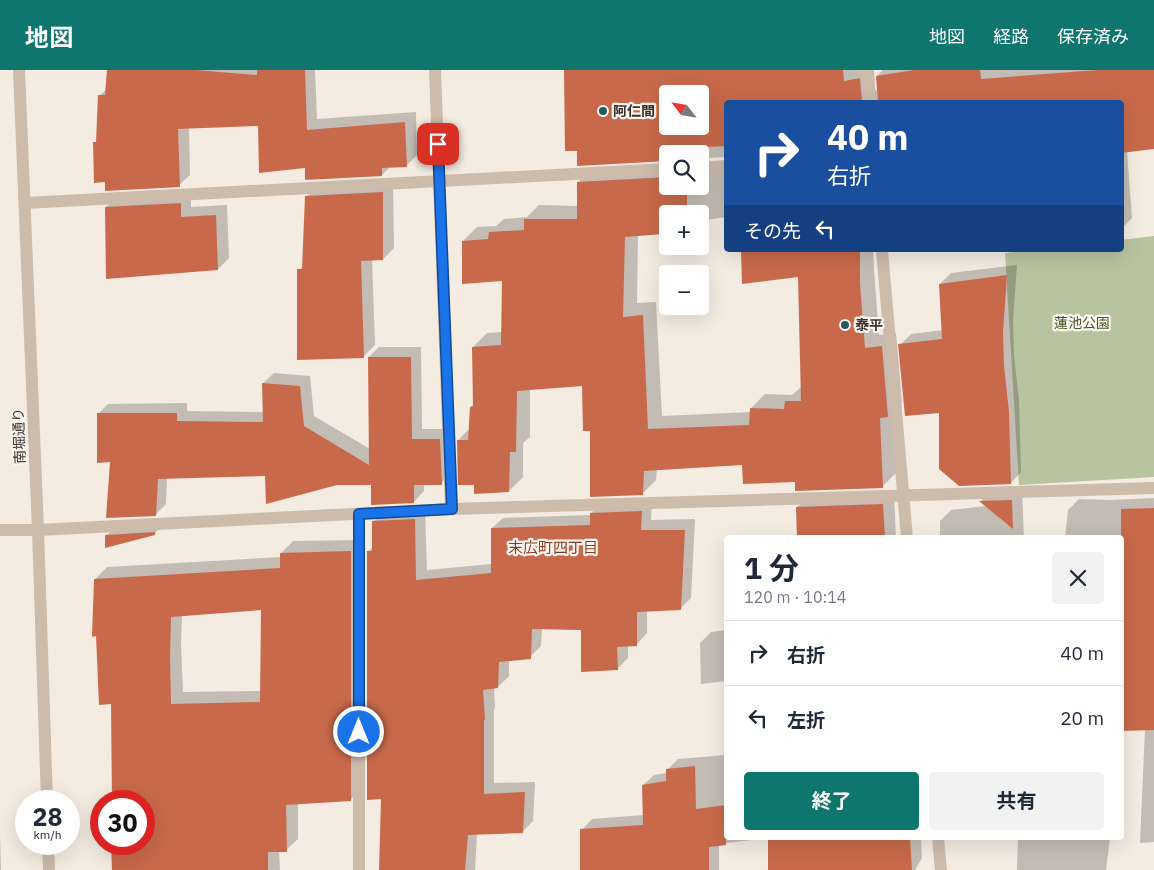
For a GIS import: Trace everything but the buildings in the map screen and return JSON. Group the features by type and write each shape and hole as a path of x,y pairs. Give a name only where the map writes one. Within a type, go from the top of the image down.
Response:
{"street":[{"name":"南堀通り","path":"19,70 38,530 46,790"},
{"path":"435,70 452,509"},
{"path":"867,70 870,100"},
{"path":"709,167 724,166"},
{"path":"25,203 659,169"},
{"path":"882,252 907,535"},
{"path":"0,530 38,530 452,509 1154,488"},
{"path":"359,514 359,870"},
{"path":"938,840 942,870"},
{"path":"48,855 49,870"}],"green space":[{"name":"蓮池公園","path":"1154,236 1154,477 1019,485 1005,253 1124,252 1124,240"}],"place":[{"name":"阿仁間","path":"603,111"},
{"name":"泰平","path":"845,325"}],"district":[{"name":"末広町四丁目","path":"553,548"}],"route":[{"path":"359,732 359,514 452,509 438,144"}]}
